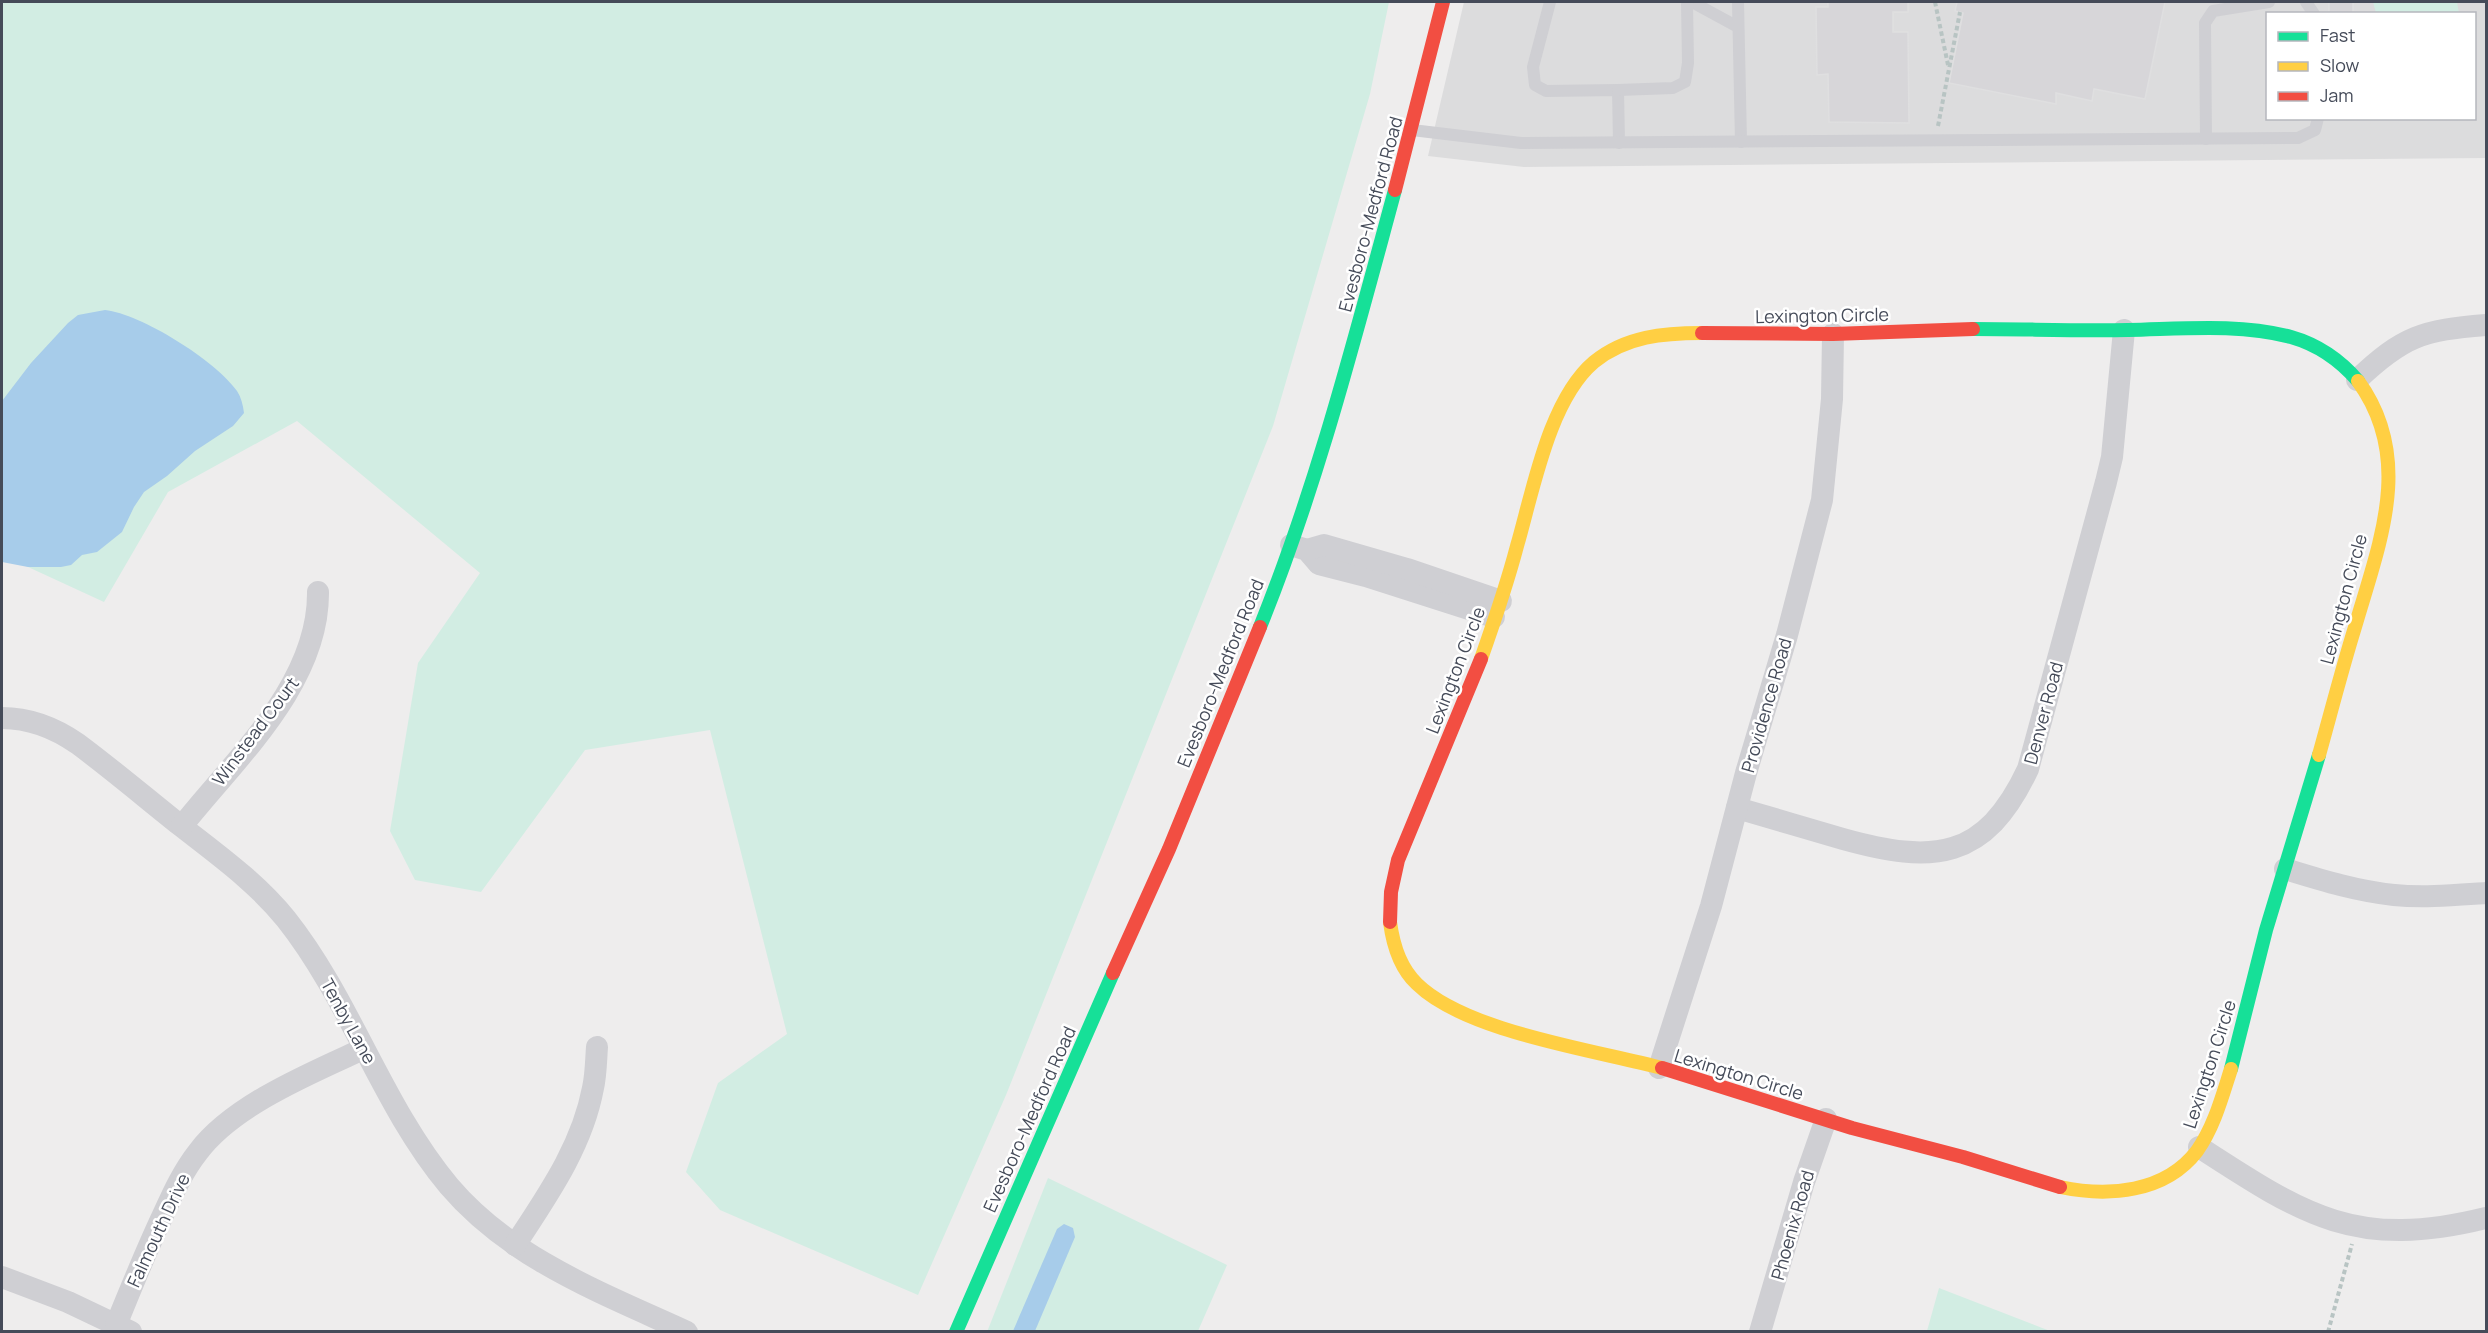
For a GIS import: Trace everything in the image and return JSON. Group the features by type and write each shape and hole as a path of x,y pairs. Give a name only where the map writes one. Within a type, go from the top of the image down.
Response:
{"street":[{"name":"Evesboro-Medford Road","path":"956,1332 1299,547 1443,2"},
{"path":"2357,380 2382,356 2413,337 2433,331 2487,325"},
{"name":"Lexington Circle","path":"1973,329 2216,329 2268,333 2316,346 2337,360 2357,380 2369,397 2382,427 2391,468 2388,495 2367,585 2261,948 2231,1064 2215,1115 2199,1148 2177,1171 2158,1181 2114,1192 2089,1192 2044,1183 1659,1068 1564,1046 1473,1017 1436,998 1416,982 1401,963 1393,939 1389,914 1392,879 1435,766 1478,668 1498,609 1552,427 1576,382 1592,363 1613,348 1662,333 1833,334 1973,329"},
{"name":"Denver Road","path":"1737,808 1848,840 1913,854 1937,852 1959,845 1983,832 2002,815 2017,793 2028,769 2098,513 2112,457 2124,330"},
{"name":"Providence Road","path":"1659,1068 1705,927 1787,635 1822,500 1832,399 1833,334"},
{"path":"1299,547 1324,545 1407,569 1498,609"},
{"name":"Winstead Court","path":"182,826 260,730 289,690 310,646 318,607 318,592"},
{"name":"Tenby Lane","path":"2,718 37,723 59,731 92,754 247,878 286,920 319,968 417,1141 446,1181 490,1227 515,1245 587,1286 687,1332"},
{"path":"2285,869 2343,886 2396,895 2442,896 2487,893"},
{"path":"515,1245 558,1179 582,1131 594,1088 597,1047"},
{"name":"Falmouth Drive","path":"124,1328 173,1192 199,1150 216,1132 257,1103 297,1080 363,1049"},
{"name":"Phoenix Road","path":"1760,1332 1807,1172 1826,1119"},
{"path":"2199,1148 2286,1202 2324,1218 2356,1226 2396,1231 2423,1230 2487,1218"},
{"path":"2,1277 68,1302 124,1328"}],"lane":[{"path":"1550,2 1533,67 1535,85 1546,92 1673,88 1684,82 1688,63 1687,2"},
{"path":"1692,2 1738,27"},
{"path":"1738,2 1741,142"},
{"path":"2206,139 2205,23 2213,11 2269,2"},
{"path":"1618,90 1619,143"},
{"path":"1411,130 1521,143 2298,138 2315,130 2318,120"}],"path":[{"path":"1935,2 1949,69"},
{"path":"1935,141 1960,12"},
{"path":"2328,1332 2356,1226"}],"shaded area":[{"path":"1464,2 2486,2 2486,158 1524,167 1428,156"}],"green space":[{"path":"2,2 1389,2 1370,94 1273,426 1006,1095 918,1295 720,1210 686,1172 718,1083 787,1034 710,730 585,750 481,892 415,880 390,831 418,663 480,573 297,421 168,492 104,602 2,555"},
{"path":"2373,2 2457,2 2459,12 2376,12"},
{"path":"1048,1178 1227,1265 1198,1331 987,1332"},
{"path":"1939,1288 2050,1331 1927,1331"}],"water":[{"path":"105,310 120,313 157,329 195,353 237,391 244,413 233,426 195,451 167,476 144,492 122,532 97,552 82,555 71,565 61,567 28,567 2,562 2,401 31,363 68,323 78,315"},
{"path":"1064,1224 1073,1228 1075,1237 1035,1331 1013,1331 1057,1229"}],"building":[{"path":"1828,2 1908,2 1908,12 1893,12 1893,32 1908,32 1909,123 1829,122 1828,74 1817,75 1816,7 1828,7"},
{"path":"1957,2 2165,2 2145,99 2094,89 2092,101 2056,93 2056,104 1949,83 1963,13 1955,11"},
{"path":"2329,2 2353,2 2353,12 2329,12"}],"traffic: fast":[{"path":"1260,627 1281,574 1317,466 1350,356 1395,190"},
{"path":"1973,329 2231,328 2251,330 2291,337 2311,344 2344,366 2358,381"},
{"path":"2231,1069 2266,930 2319,755"},
{"path":"956,1332 1113,973"}],"traffic: slow":[{"path":"1481,659 1554,422 1578,379 1606,353 1632,341 1660,335 1702,333"},
{"path":"2319,755 2374,565 2387,502 2388,471 2385,441 2375,411 2358,381"},
{"path":"1390,922 1395,948 1406,971 1417,984 1439,1001 1498,1027 1662,1068"},
{"path":"2060,1187 2097,1192 2116,1191 2152,1183 2169,1176 2184,1165 2203,1142 2217,1112 2231,1069"}],"traffic: jam":[{"path":"1395,190 1443,2"},
{"path":"1702,333 1833,334 1973,329"},
{"path":"1113,973 1169,849 1260,627"},
{"path":"1390,922 1391,892 1398,860 1481,659"},
{"path":"1662,1068 1852,1128 1963,1157 2060,1187"}]}
